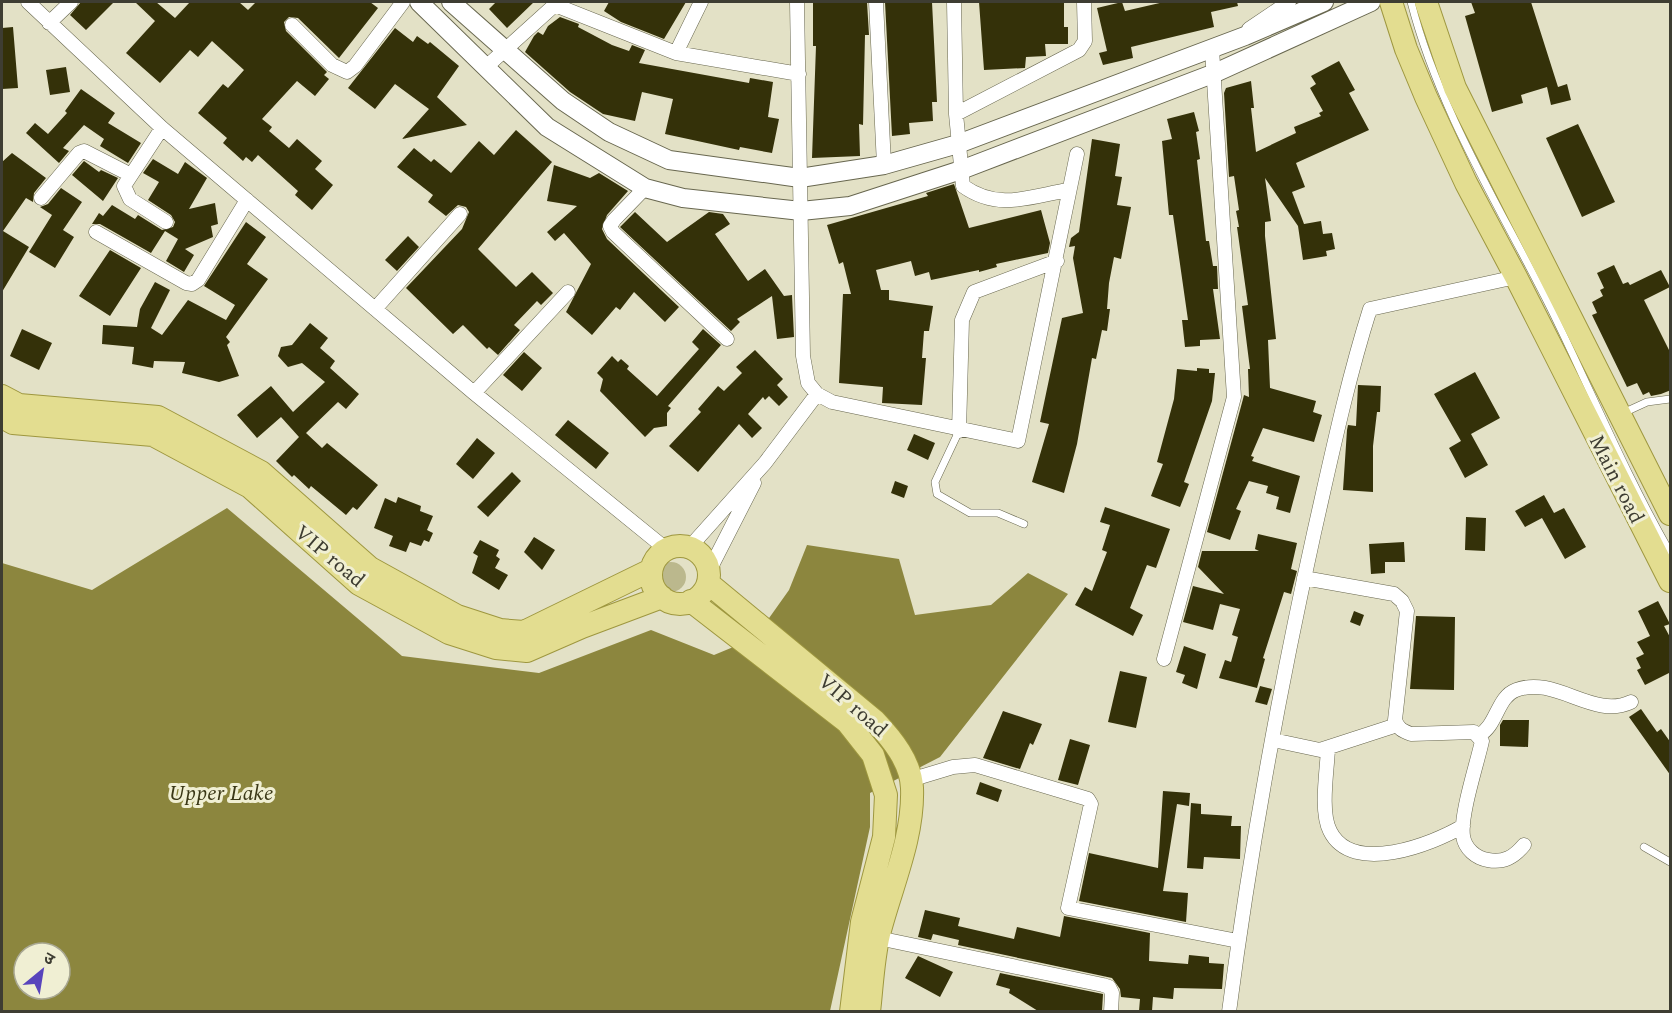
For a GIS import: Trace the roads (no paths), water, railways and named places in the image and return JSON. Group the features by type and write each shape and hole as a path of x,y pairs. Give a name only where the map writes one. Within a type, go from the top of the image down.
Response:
{"main road":[{"name":"Main road","path":"1391,2 1426,97 1466,183 1671,581"},
{"path":"1426,2 1455,88 1671,514"},
{"name":"VIP road","path":"2,396 19,405 158,417 261,472 370,568 457,616 500,630 524,632 651,570 656,558 666,549"},
{"name":"VIP road","path":"2,417 13,423 153,435 250,487 359,584 449,633 496,648 527,651 582,627 662,597 671,602 691,601 738,622 875,722 890,737 909,777 912,787 906,839 878,938 869,1011"},
{"path":"666,549 681,545 689,548"},
{"name":"VIP road","path":"689,548 705,560 708,577 738,622 847,722 873,755 885,795 884,837 862,922 851,1011"},
{"path":"651,570 653,585 662,597"},
{"path":"691,601 702,594 708,577"}],"street":[{"path":"28,2 162,128 474,393 666,549"},
{"path":"49,23 71,2"},
{"path":"292,25 341,72 347,72 355,66 403,2"},
{"path":"419,2 547,127 645,188 683,198 801,211 850,206 961,170 1215,73 1371,2"},
{"path":"450,2 503,51 563,101 609,132 669,160 800,178 884,165 958,144 1212,49 1324,2"},
{"path":"676,53 701,2"},
{"path":"797,2 803,356 808,383 817,394 832,402 1018,441 1057,261 1068,190 1077,154"},
{"path":"876,2 884,165"},
{"path":"954,2 956,114 963,186 977,196 999,202 1068,190"},
{"path":"956,114 1079,50 1084,41 1084,2"},
{"path":"1245,36 1256,22 1289,2"},
{"path":"486,67 557,3 676,53 799,74"},
{"path":"1164,659 1234,397 1212,49"},
{"path":"162,128 124,186 126,193 166,222"},
{"path":"41,198 79,153 84,151 131,175"},
{"path":"645,188 614,220 610,226 613,232 726,339"},
{"path":"96,232 192,284 198,280 247,200"},
{"path":"375,309 460,214"},
{"path":"958,430 962,320 966,304 974,292 1057,261"},
{"path":"1229,1011 1238,941 1288,651 1352,365 1370,309 1516,277"},
{"path":"474,393 568,292"},
{"path":"689,548 765,463 817,394"},
{"path":"708,577 765,463"},
{"path":"1304,578 1394,594 1402,601 1407,611 1396,725 1411,734 1474,732 1479,735 1482,741 1463,826 1466,845 1475,856 1501,861 1514,856 1524,845"},
{"path":"1479,735 1491,727 1507,695 1523,688 1561,691 1605,707 1621,707 1631,702"},
{"path":"1273,740 1310,750 1328,749 1396,725"},
{"path":"1328,749 1326,816 1329,830 1335,839 1354,852 1376,853 1414,849 1438,841 1463,826"},
{"path":"909,777 953,767 975,765 1088,799 1091,804 1068,908 1238,941"},
{"path":"878,938 1103,985 1109,987 1112,993 1111,1011"}],"lane":[{"path":"1410,2 1422,44 1445,103 1671,552"},
{"path":"1621,414 1647,402 1671,399"},
{"path":"958,430 935,482 937,494 970,513 998,513 1024,524"},
{"path":"1644,847 1671,862"}],"water":[{"name":"Upper Lake","path":"227,508 402,656 539,673 651,630 714,655 755,638 789,590 807,545 899,559 915,615 991,605 1028,573 1068,594 940,757 870,793 870,827 830,1011 2,1012 2,563 92,590"}]}
